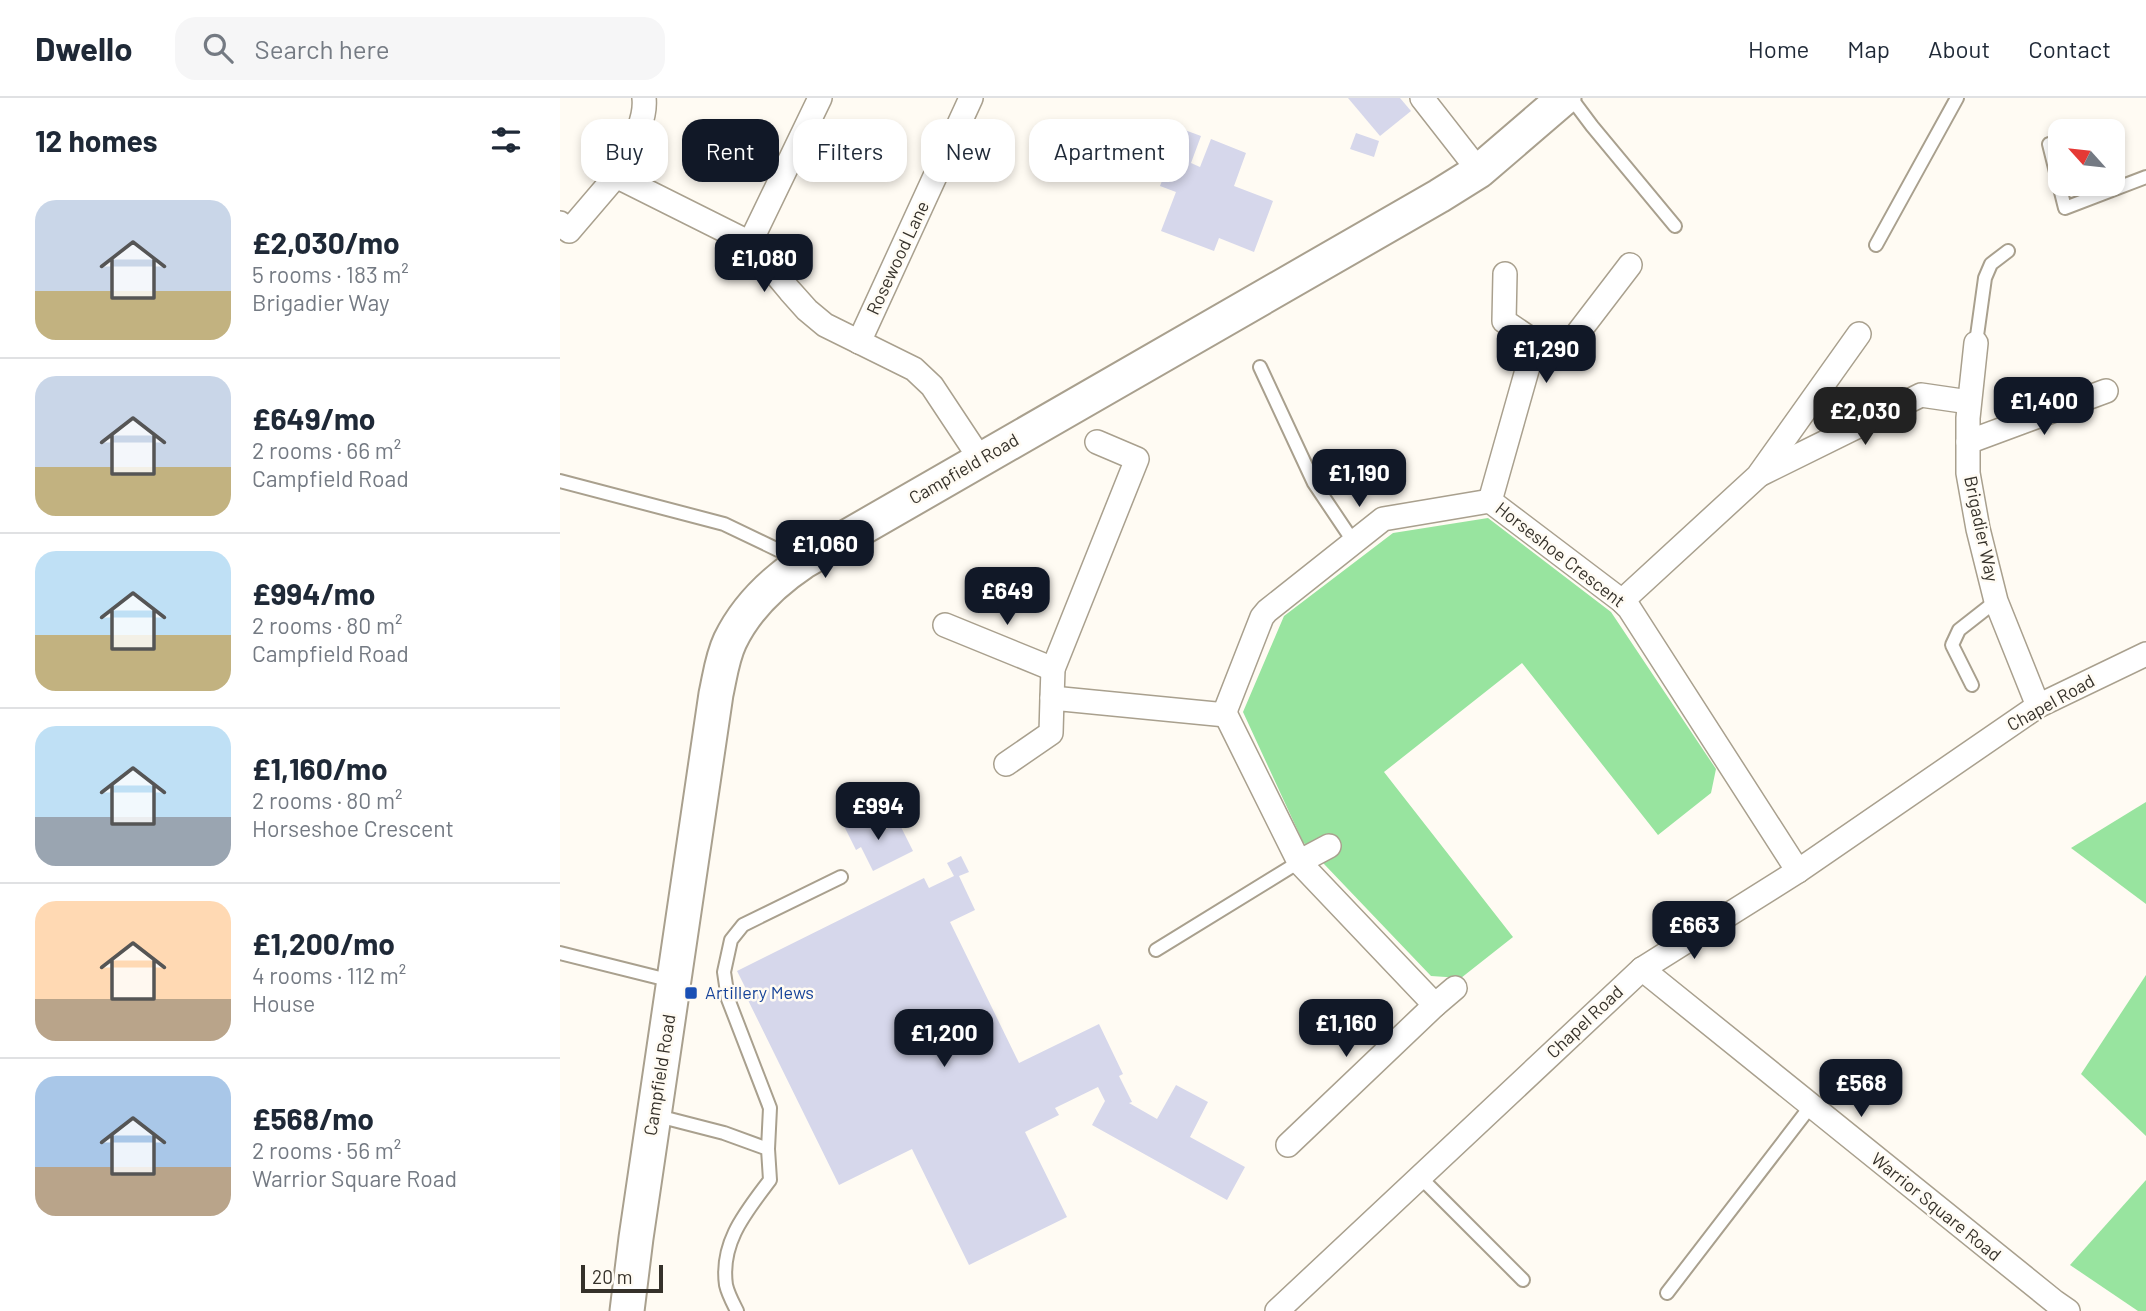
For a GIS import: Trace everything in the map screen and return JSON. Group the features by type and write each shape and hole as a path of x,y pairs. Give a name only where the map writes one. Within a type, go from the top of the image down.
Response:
{"street":[{"path":"641,119 644,98"},
{"path":"750,243 820,98"},
{"name":"Rosewood Lane","path":"859,342 971,98"},
{"path":"1422,98 1479,171"},
{"name":"Campfield Road","path":"627,1311 723,659 730,641 756,602 786,572 1439,196 1479,171 1564,98"},
{"path":"560,223 569,231 611,182"},
{"path":"628,182 750,243 807,310 825,325 914,369 932,386 981,460"},
{"path":"1505,274 1504,321 1535,342 1568,346 1630,265"},
{"path":"1622,601 1758,476 1858,334"},
{"path":"1490,501 1535,342"},
{"name":"Brigadier Way","path":"1976,343 1969,402 1968,473 1978,529 1996,601 2038,706"},
{"path":"1968,442 2106,391"},
{"path":"1758,476 1921,395 1969,402"},
{"path":"1006,764 1051,733 1053,669 1137,459 1097,442"},
{"name":"Horseshoe Crescent","path":"1226,715 1262,617 1353,541 1389,516 1490,501 1622,601 1798,871"},
{"path":"945,625 1053,669"},
{"name":"Chapel Road","path":"1277,1311 1642,969 1798,871 2038,706 2146,654"},
{"path":"1052,698 1226,715 1299,862 1435,1005"},
{"path":"1299,862 1329,846"},
{"name":"Warrior Square Road","path":"1642,969 2057,1308"},
{"path":"1288,1145 1455,988"}],"lane":[{"path":"1571,98 1591,126 1675,226"},
{"path":"1876,245 1957,98"},
{"path":"2125,185 2146,177"},
{"path":"2062,196 2065,208 2096,196"},
{"path":"1976,343 1985,278 1991,264 2008,251"},
{"path":"1260,368 1314,483 1353,541"},
{"path":"560,481 724,524 803,562"},
{"path":"1972,685 1952,645 1959,630 1996,601"},
{"path":"1156,950 1299,862"},
{"path":"737,1311 726,1287 726,1254 738,1222 771,1180 768,1149 770,1108 728,999 724,972 731,940 743,925 841,877"},
{"path":"560,953 674,981"},
{"path":"1667,1293 1810,1107"},
{"path":"654,1115 724,1133 768,1149"},
{"path":"1420,1177 1523,1280"}],"green space":[{"path":"1488,518 1611,612 1716,769 1711,793 1658,835 1522,663 1384,772 1513,937 1461,978 1431,976 1303,842 1243,712 1284,616 1393,533"},
{"path":"2146,802 2146,904 2071,848"},
{"path":"2146,975 2146,1136 2081,1074"},
{"path":"2146,1180 2146,1311 2138,1311 2070,1265"}],"building":[{"path":"1348,98 1400,98 1411,111 1380,136"},
{"path":"1189,132 1201,136 1191,163 1200,167 1211,139 1246,153 1234,186 1273,201 1254,252 1219,238 1214,251 1161,231 1176,192 1160,186 1162,182 1189,182"},
{"path":"1356,133 1379,141 1374,157 1350,149"},
{"path":"868,813 878,833 899,823 913,851 873,871 861,847 856,850 844,826"},
{"path":"961,856 969,872 959,876 975,910 950,922 1019,1063 1099,1024 1123,1074 1119,1076 1132,1102 1129,1103 1157,1119 1176,1085 1208,1102 1190,1137 1245,1167 1227,1200 1092,1125 1105,1101 1098,1087 1055,1108 1059,1115 1025,1132 1067,1217 969,1265 912,1149 839,1185 746,996 749,995 737,971 924,878 929,888 954,876 947,863"}],"place":[{"name":"Artillery Mews","path":"691,993"}]}
